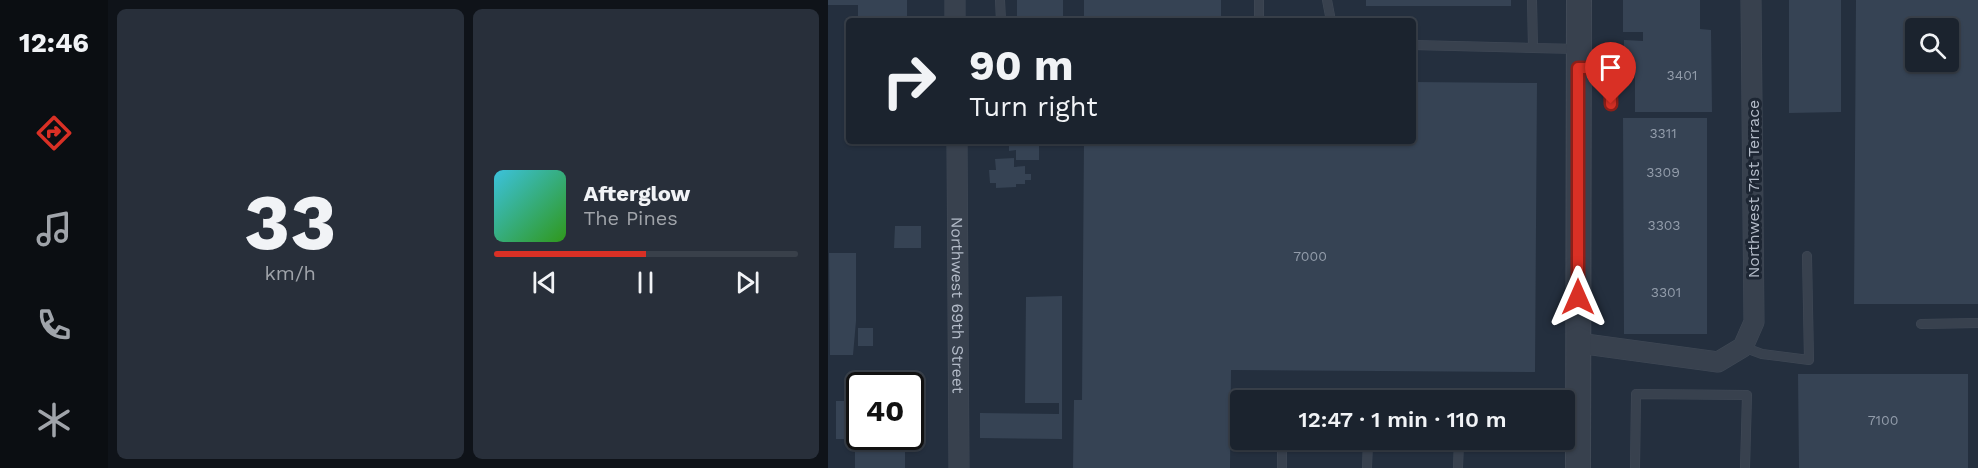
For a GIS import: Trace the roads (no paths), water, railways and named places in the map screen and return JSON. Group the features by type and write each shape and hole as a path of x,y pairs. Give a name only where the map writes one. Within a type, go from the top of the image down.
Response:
{"street":[{"path":"955,0 955,18"},
{"path":"1578,468 1579,0"},
{"name":"Northwest 71st Terrace","path":"1743,347 1754,322 1751,0"},
{"name":"Northwest 69th Street","path":"957,144 959,468"},
{"path":"1578,343 1718,362 1743,347"}],"lane":[{"path":"1000,0 1001,18"},
{"path":"1259,0 1259,18"},
{"path":"1327,0 1330,18"},
{"path":"1532,0 1533,48"},
{"path":"1416,45 1533,48 1578,58 1610,68 1611,104"},
{"path":"1743,347 1762,354 1809,360 1808,256"},
{"path":"1921,324 1978,323"},
{"path":"1635,468 1636,394 1747,395 1745,468"},
{"path":"1282,450 1282,468"},
{"path":"1367,468 1368,450"},
{"path":"1458,468 1459,450"}]}
